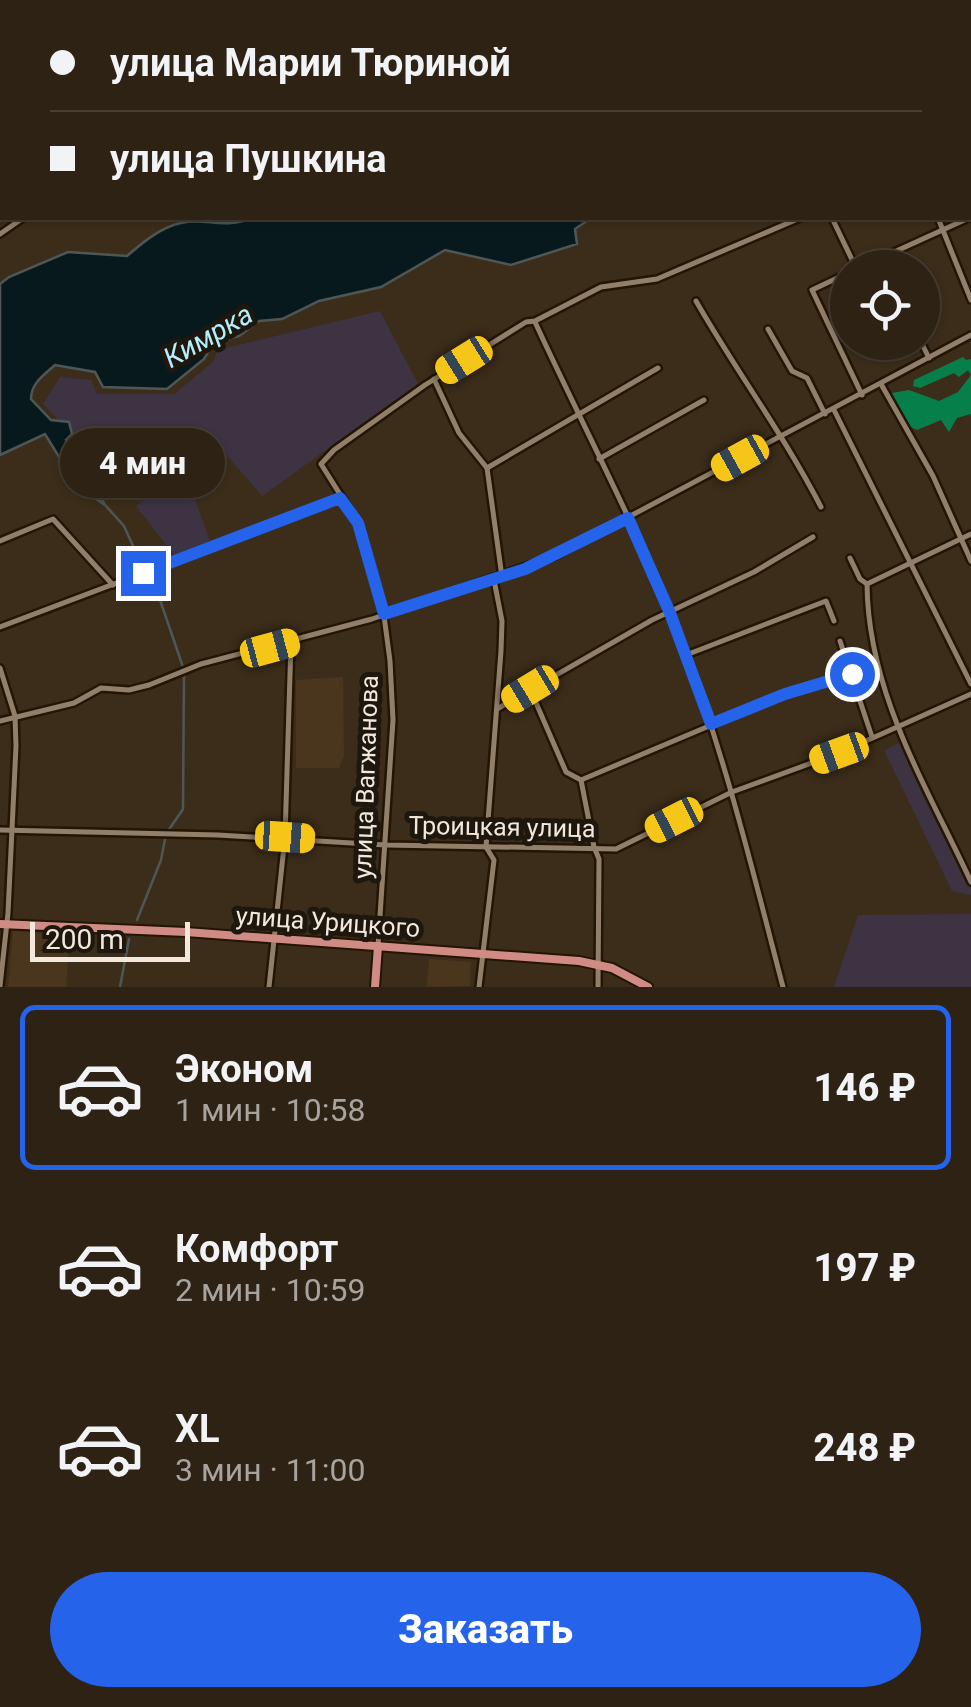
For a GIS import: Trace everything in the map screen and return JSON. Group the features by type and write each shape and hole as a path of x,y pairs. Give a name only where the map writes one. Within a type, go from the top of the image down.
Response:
{"main road":[{"name":"улица Урицкого","path":"3,924 276,938 601,964 648,987"},
{"name":"улица Вагжанова","path":"376,987 378,946"}],"street":[{"path":"502,577 488,468 459,433 434,380 526,322 601,287 657,279 795,220"},
{"path":"833,220 848,250"},
{"path":"939,220 971,300"},
{"path":"896,250 965,220"},
{"path":"830,282 812,290 830,327"},
{"path":"696,301 821,506"},
{"path":"535,321 628,518 686,654 732,792 783,987"},
{"path":"768,329 792,371 806,378 825,414"},
{"path":"940,352 971,335"},
{"path":"846,360 862,394"},
{"path":"0,721 74,703 101,688 129,690 148,685 201,664 291,642 494,580 556,556 925,360"},
{"path":"488,468 658,368"},
{"name":"улица Вагжанова","path":"378,946 393,720 384,614 358,523 321,464 334,450 434,380"},
{"path":"881,384 933,476 971,561"},
{"path":"599,459 704,400"},
{"path":"834,410 971,684"},
{"path":"0,626 340,498"},
{"path":"0,541 53,519 114,585"},
{"path":"867,584 971,534"},
{"path":"497,709 652,620 754,572 813,537"},
{"path":"850,558 867,584 868,618 878,674 898,727 971,882"},
{"path":"479,987 494,860 486,848 502,620 494,580"},
{"path":"686,654 826,601 834,621"},
{"path":"840,641 872,737"},
{"path":"269,987 285,837 291,642"},
{"path":"0,668 15,716 12,830 0,986"},
{"path":"580,780 785,694 852,674"},
{"path":"530,689 566,772 580,780 599,859 598,987"},
{"name":"Троицкая улица","path":"0,830 285,837 486,848 616,849 732,792 839,753 971,694"}],"shaded area":[{"path":"380,311 418,384 262,496 217,444 138,502 43,404 60,377 91,380 97,394 174,394 214,361 217,350"},
{"path":"185,471 210,541 174,555 136,506"},
{"path":"343,677 344,756 339,768 296,768 296,680"},
{"path":"903,741 971,895 952,891 884,750"},
{"path":"971,914 971,987 834,987 858,915"},
{"path":"13,931 70,935 66,987 8,987"},
{"path":"429,959 471,962 470,986 427,987"}],"green space":[{"path":"963,357 971,359 971,375 968,370 959,377 954,373 920,388 913,386 914,380"},
{"path":"971,375 971,414 957,418 949,432 941,420 917,430 908,426 890,398 892,393 909,390 939,401 958,392"}],"water":[{"name":"Кимрка","path":"588,220 575,229 577,244 511,265 445,250 381,287 319,301 282,319 259,321 239,336 214,342 204,359 167,389 103,387 95,372 55,365 36,384 31,399 51,420 69,422 72,434 66,440 105,505 77,486 45,434 0,455 0,284 68,252 127,256 174,225"}],"waterway":[{"path":"106,506 124,526 143,568"},
{"path":"137,920 161,860 166,834 183,809 184,670 148,575"},
{"path":"120,987 129,939"}],"route":[{"path":"143,573 340,498 358,523 384,614 525,569 628,518 670,613 711,724 785,694 852,674"}]}
